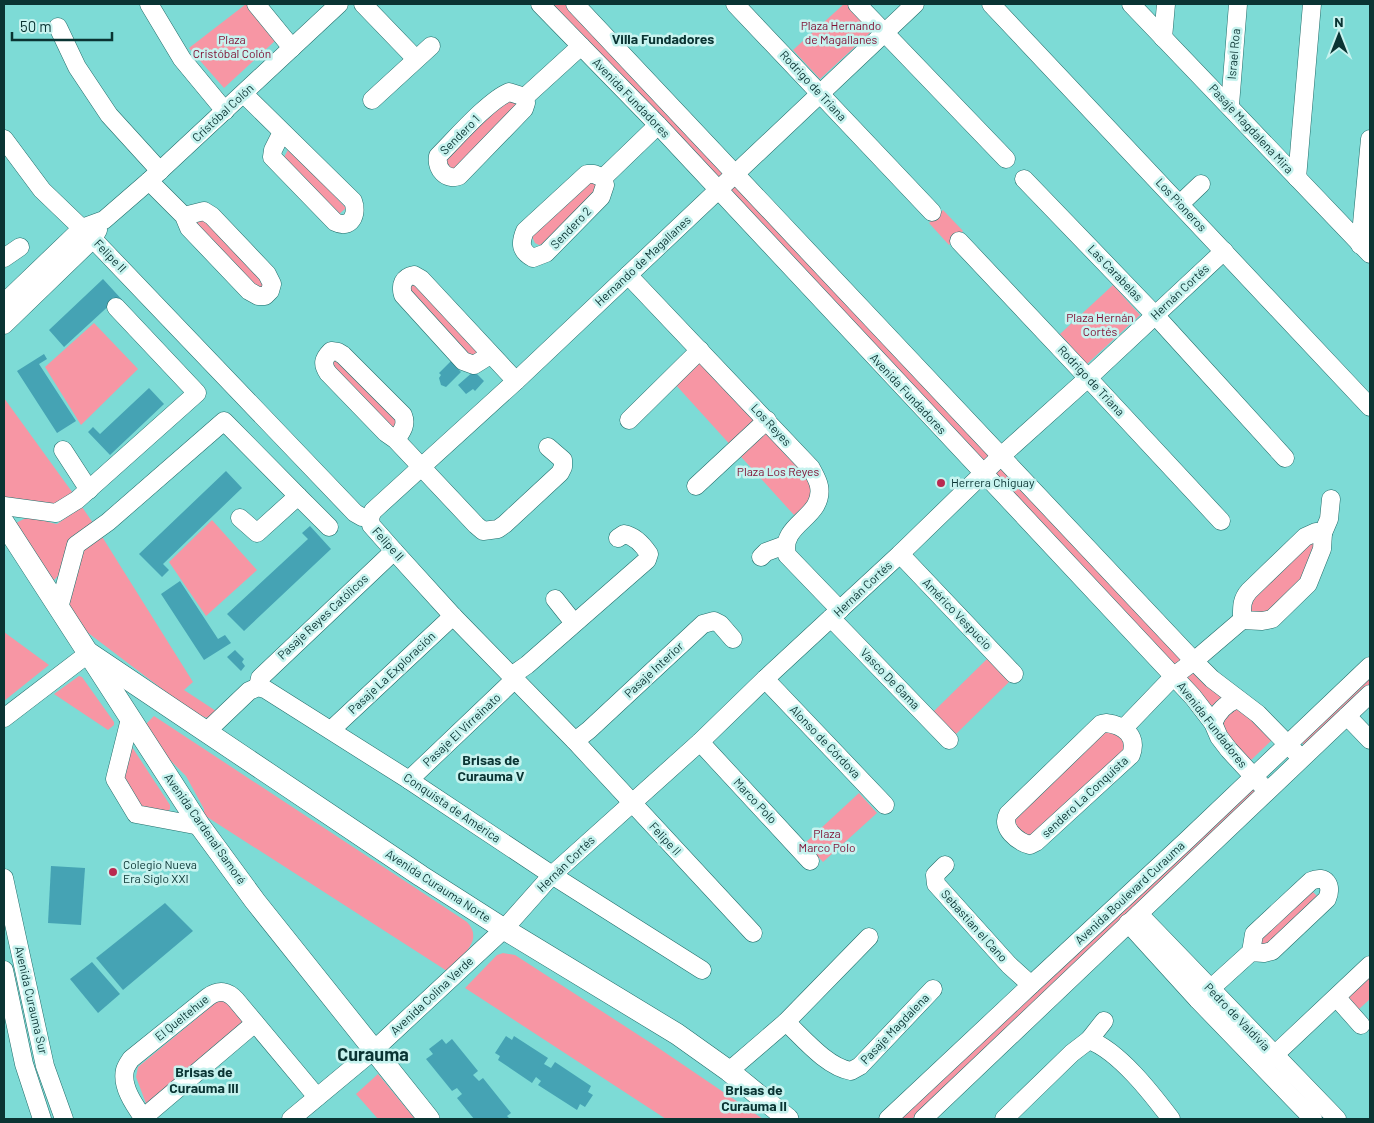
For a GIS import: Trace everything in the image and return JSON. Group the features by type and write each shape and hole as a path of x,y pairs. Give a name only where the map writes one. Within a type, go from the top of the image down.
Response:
{"main road":[{"name":"Avenida Cardenal Samoré","path":"5,525 200,826 255,901 429,1119"},
{"name":"Avenida Curauma Norte","path":"89,653 421,876 504,929 677,1034 729,1071 788,1119"},
{"path":"130,719 144,709 167,705"}],"street":[{"path":"149,4 182,59 225,111"},
{"path":"256,4 292,48"},
{"name":"Cristóbal Colón","path":"5,299 88,234 155,176 339,4"},
{"path":"363,4 416,59"},
{"name":"Avenida Fundadores","path":"540,4 658,125 1174,676 1193,697 1229,750 1267,791"},
{"name":"Avenida Fundadores","path":"574,4 736,173 1000,457 1194,660 1212,678 1258,714 1301,758"},
{"name":"Rodrigo de Triana","path":"735,4 932,212"},
{"path":"857,4 1006,159"},
{"name":"Hernando de Magallanes","path":"370,517 915,4"},
{"name":"Los Pioneros","path":"991,4 1370,407"},
{"name":"Pasaje Magdalena Mira","path":"1131,4 1230,105 1365,250"},
{"path":"1163,38 1166,4"},
{"name":"Israel Roa","path":"1230,105 1238,4"},
{"path":"1297,178 1312,4"},
{"path":"58,27 77,67 109,115 184,216 189,228 248,291 258,296 265,296 270,291 272,284 267,274 212,216 204,211 184,216"},
{"path":"372,100 431,46"},
{"name":"Sendero 1","path":"525,97 581,46"},
{"name":"Sendero 1","path":"509,92 525,97 526,103 519,116 459,176 447,177 440,171 437,161 438,156 503,94 509,92"},
{"path":"244,94 353,201 356,209 347,224 335,222 272,157 273,150 282,132"},
{"path":"603,178 658,125"},
{"name":"Felipe II","path":"4,139 42,190 88,234 355,513 362,517 370,517 371,525 453,616 575,741 753,933"},
{"path":"1365,250 1370,139"},
{"name":"Sendero 2","path":"587,174 594,174 603,178 604,191 601,197 546,253 533,258 523,250 521,242 525,231 587,174"},
{"name":"Las Carabelas","path":"1024,179 1155,315 1285,458"},
{"path":"1180,204 1201,184"},
{"name":"Cristóbal Colón","path":"4,324 88,234"},
{"name":"Rodrigo de Triana","path":"959,242 1088,378 1220,522"},
{"path":"4,258 20,247"},
{"name":"Hernán Cortés","path":"504,929 552,875 700,742 1000,457 1224,251"},
{"path":"490,355 474,365 463,361 404,295 401,288 402,282 409,276 414,275 421,279 516,381"},
{"name":"Los Reyes","path":"628,275 811,468 819,484 820,499 811,512 789,534 785,545"},
{"path":"4,506 56,513 89,490 197,393 116,307"},
{"path":"629,420 700,350"},
{"path":"396,440 404,428 405,421 402,415 343,355 330,351 323,362 328,374 386,433 396,440 476,525 483,530 498,529 505,524 560,473 563,467 563,460 548,447"},
{"path":"60,608 76,545 108,522 224,420 329,527"},
{"path":"696,486 767,420"},
{"path":"63,450 89,490"},
{"path":"240,518 257,533 298,496"},
{"path":"1124,728 1174,676 1242,620 1262,621 1272,619 1308,584 1322,549 1323,534 1329,519 1331,499"},
{"path":"5,525 12,517 27,508"},
{"path":"1242,620 1242,604 1244,597 1249,591 1305,537 1316,532 1323,534"},
{"path":"513,678 647,560 649,554 638,541 630,535 624,534 618,538"},
{"path":"761,557 773,548 785,545 787,555 836,614"},
{"name":"Pasaje Reyes Católicos","path":"258,687 260,678 394,551"},
{"name":"Américo Vespucio","path":"900,554 1014,674"},
{"path":"44,584 58,585 70,572"},
{"path":"554,599 574,623"},
{"name":"Vasco De Gama","path":"836,614 949,740"},
{"name":"Pasaje La Exploración","path":"331,730 453,616"},
{"name":"Pasaje Interior","path":"575,741 703,624 714,621 720,624 733,640"},
{"path":"4,718 89,653"},
{"name":"Avenida Boulevard Curauma","path":"888,1119 1370,666"},
{"name":"Pasaje El Virreinato","path":"408,780 513,678"},
{"name":"Alonso de Córdova","path":"765,679 885,805"},
{"path":"206,732 249,691 258,687"},
{"name":"Conquista de América","path":"258,687 265,689 331,730 552,875 702,970"},
{"name":"Avenida Boulevard Curauma","path":"922,1119 1370,694"},
{"path":"1212,723 1224,706 1237,699"},
{"path":"1350,713 1370,728"},
{"path":"1350,713 1370,740"},
{"path":"130,719 115,779 136,814 200,826"},
{"name":"sendero La Conquista","path":"1100,724 1114,724 1124,728 1133,741 1134,748 1126,761 1036,842 1030,845 1016,839 1007,826 1006,819 1008,814 1100,724"},
{"name":"Marco Polo","path":"700,742 810,861"},
{"name":"Sebastian el Cano","path":"945,865 935,875 936,884 1009,965 1031,985"},
{"name":"Avenida Curauma Sur","path":"4,878 7,909 45,1066 64,1119"},
{"path":"1204,995 1251,952 1254,934 1311,881 1317,878 1323,879 1329,885 1331,892 1327,900 1272,950 1264,953 1251,952"},
{"name":"Pedro de Valdivia","path":"1134,919 1204,995 1268,1060 1337,1119"},
{"name":"Avenida Colina Verde","path":"291,1119 374,1050 504,929"},
{"path":"729,1071 786,1022 869,937"},
{"path":"1268,1060 1337,998 1370,965"},
{"path":"4,970 26,1072 42,1119"},
{"path":"9,991 27,986"},
{"name":"Pasaje Magdalena","path":"786,1022 830,1063 842,1070 851,1071 860,1066 933,989"},
{"name":"El Queltehue","path":"143,1119 131,1099 126,1082 125,1070 131,1059 213,994 222,992 230,994 317,1097"},
{"path":"1337,998 1361,1025"},
{"path":"1004,1119 1089,1040 1104,1021"},
{"path":"143,1119 256,1023"},
{"path":"1089,1040 1100,1044 1122,1062 1171,1119"},
{"name":"Pedro de Valdivia","path":"1268,1060 1313,1119"},
{"path":"26,1072 45,1066"}],"green space":[{"name":"Plaza Cristóbal Colón","path":"246,4 276,40 224,88 189,48"},
{"path":"549,4 568,4 727,172 716,181"},
{"name":"Plaza Hernando de Magallanes","path":"844,4 847,4 872,31 820,79 793,50"},
{"path":"511,95 520,101 454,169 450,170 444,158"},
{"path":"289,148 346,208 337,216 282,161"},
{"path":"589,179 602,188 545,243 539,245 535,243 531,235"},
{"path":"739,184 992,452 988,460 980,463 728,194 731,187"},
{"path":"943,210 963,231 949,245 929,223"},
{"path":"206,217 265,285 261,288 255,287 198,227 197,222 201,218"},
{"path":"415,284 479,350 475,356 469,357 408,291 409,287"},
{"name":"Plaza Hernán Cortés","path":"1113,285 1140,315 1087,364 1060,334"},
{"path":"94,323 138,369 81,425 45,367"},
{"path":"334,356 398,418 394,427 391,429 327,362"},
{"name":"Plaza Los Reyes","path":"699,360 810,481 813,492 806,505 794,515 675,384"},
{"path":"4,398 75,496 54,504 4,501"},
{"path":"1005,468 1182,658 1179,664 1172,667 995,478 998,471"},
{"path":"82,507 93,523 69,540 60,574 52,582 15,524 21,520 36,518 57,524"},
{"path":"212,520 257,570 206,616 169,562"},
{"path":"101,535 193,682 184,690 216,711 208,718 201,716 174,698 83,629 67,605 82,552"},
{"path":"1316,538 1308,574 1270,614 1250,617 1249,596"},
{"path":"4,632 49,665 4,701"},
{"path":"987,659 1009,682 955,735 933,712"},
{"path":"1198,672 1222,697 1218,704 1209,706 1185,682 1190,674"},
{"path":"1370,672 1370,686 1306,747 1299,740"},
{"path":"79,676 82,677 114,722 114,725 108,730 54,694"},
{"path":"1231,710 1244,711 1273,739 1249,762 1222,732 1222,717"},
{"path":"154,716 467,922 472,929 473,936 469,948 447,971 204,815 204,809 186,776 166,756 146,724"},
{"path":"1112,728 1129,746 1026,840 1010,817 1098,733"},
{"path":"130,746 170,805 168,811 145,812 120,774"},
{"path":"1250,787 1258,794 912,1119 900,1119"},
{"name":"Plaza Marco Polo","path":"859,793 877,813 823,862 805,843"},
{"path":"1310,889 1320,899 1267,946 1259,943 1262,933"},
{"path":"503,953 515,955 657,1047 763,1119 666,1119 465,988 497,955"},
{"path":"1370,973 1370,999 1358,1010 1346,997"},
{"path":"219,1000 227,1001 245,1024 147,1106 136,1077 138,1067"},
{"path":"378,1074 415,1119 378,1119 356,1094"}],"building":[{"path":"103,279 125,303 120,308 114,301 64,347 49,330"},
{"path":"44,354 47,359 39,364 76,421 57,433 17,371"},
{"path":"451,361 461,372 446,387 441,385 439,378 441,375 439,373"},
{"path":"474,371 484,381 475,391 473,389 466,394 458,385"},
{"path":"149,388 164,404 110,455 88,432 93,427 100,434"},
{"path":"226,471 242,488 163,564 169,570 162,577 139,554"},
{"path":"310,526 331,549 244,631 227,614 308,539 302,533"},
{"path":"180,581 218,639 225,635 231,643 204,660 161,594"},
{"path":"235,650 244,659 242,662 245,666 241,671 227,657"},
{"path":"51,866 85,868 81,925 48,923"},
{"path":"165,903 193,931 123,990 96,958"},
{"path":"92,962 120,994 98,1013 70,979"},
{"path":"506,1036 512,1040 514,1036 548,1058 544,1064 551,1068 555,1062 591,1086 588,1092 593,1095 585,1107 580,1104 577,1110 538,1085 541,1081 536,1077 532,1083 498,1060 500,1056 495,1053"},
{"path":"442,1039 446,1044 452,1039 478,1071 473,1075 479,1081 483,1078 511,1113 507,1116 510,1119 474,1119 457,1098 462,1094 457,1088 452,1091 426,1059 433,1054 429,1049"}],"place":[{"name":"Herrera Chiguay","path":"941,483"},
{"name":"Colegio Nueva Era Siglo XXI","path":"113,872"}],"district":[{"name":"Villa Fundadores","path":"663,39"},
{"name":"Brisas de Curauma V","path":"491,768"},
{"name":"Curauma","path":"373,1055"},
{"name":"Brisas de Curauma III","path":"204,1080"},
{"name":"Brisas de Curauma II","path":"754,1098"}]}
